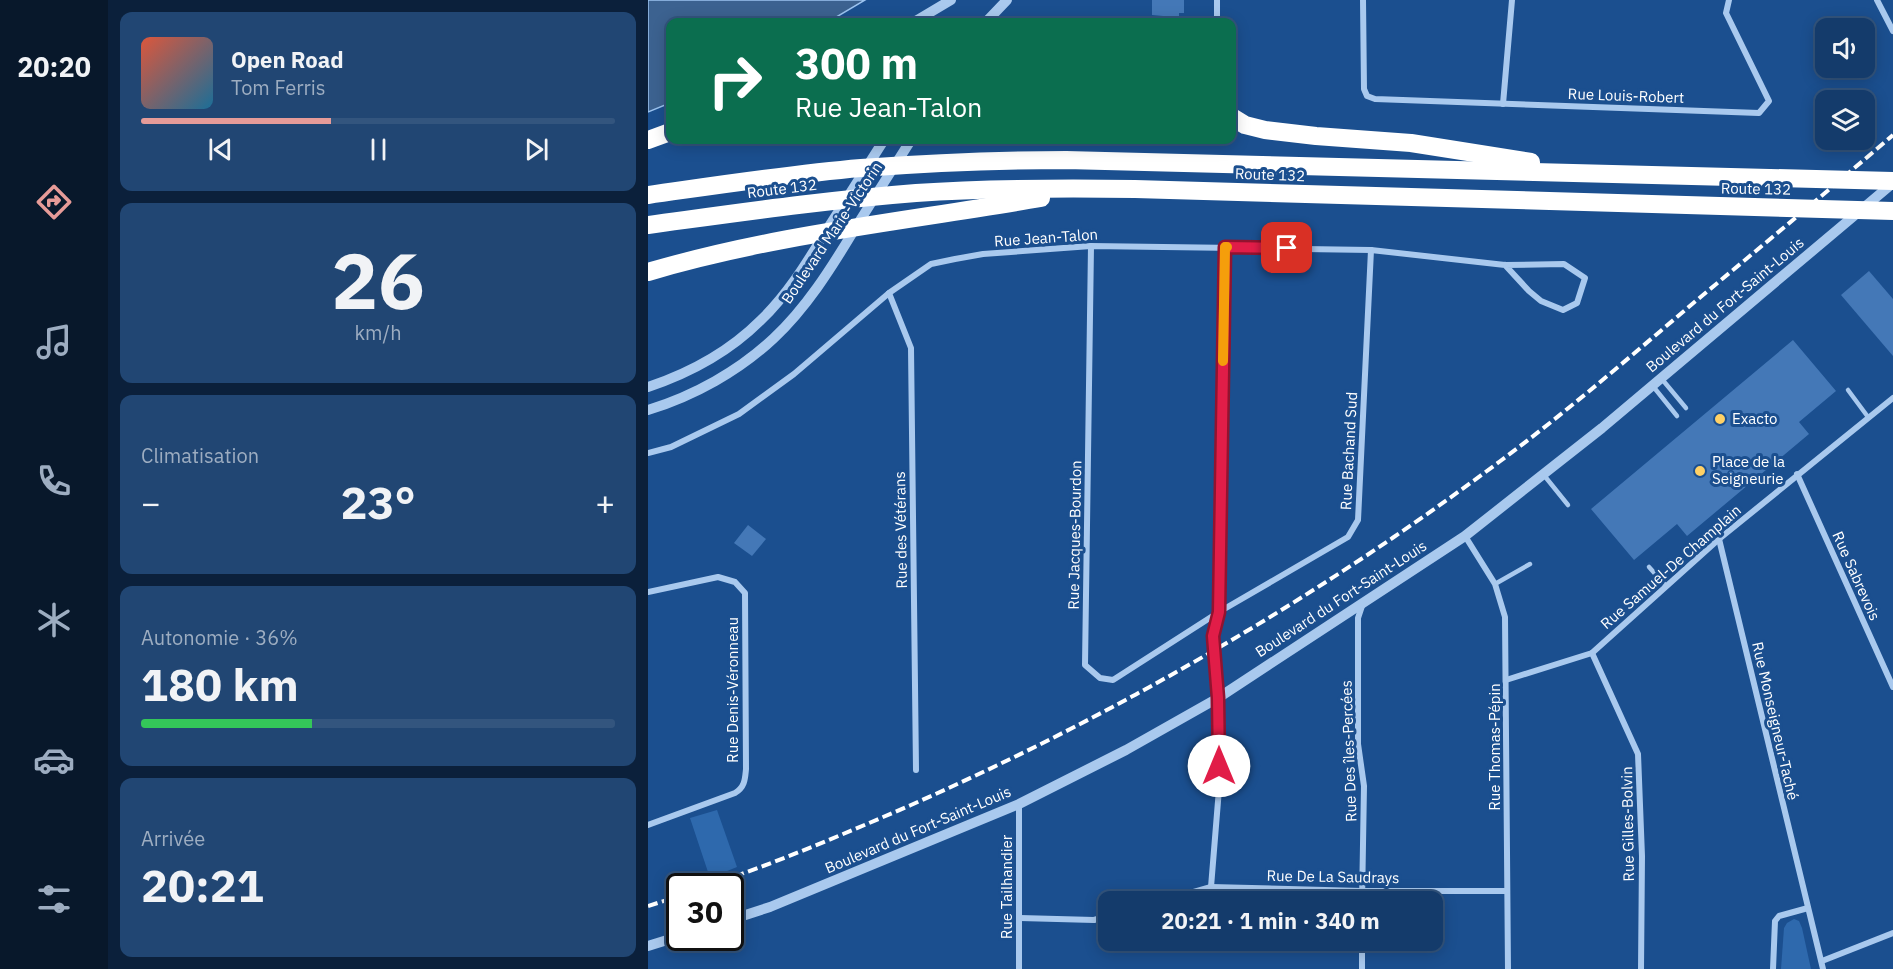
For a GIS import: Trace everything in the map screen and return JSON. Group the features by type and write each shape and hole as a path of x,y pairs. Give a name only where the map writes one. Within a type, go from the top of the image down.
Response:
{"highway":[{"path":"1236,119 1245,125 1265,130 1411,143 1601,173"},
{"path":"648,141 666,134"},
{"name":"Route 132","path":"648,195 860,168 1015,160 1102,160 1893,182"},
{"path":"648,272 813,234 1094,189"},
{"name":"Route 132","path":"648,225 750,210 870,197 996,190 1094,189 1893,211"}],"street":[{"path":"929,18 951,0"},
{"path":"990,18 1007,0"},
{"path":"1217,0 1217,18"},
{"name":"Rue Louis-Robert","path":"1363,0 1364,89 1367,96 1375,99 1759,113 1768,101 1726,13 1729,0"},
{"path":"1503,104 1512,0"},
{"path":"1877,0 1893,31"},
{"name":"Boulevard Marie-Victorin","path":"648,387 694,368 720,353 761,321 780,300 808,260 881,144"},
{"name":"Boulevard Marie-Victorin","path":"648,410 682,398 734,369 761,349 799,312 838,256 908,144"},
{"name":"Boulevard du Fort-Saint-Louis","path":"744,915 770,907 1019,804 1126,750 1218,698 1465,536 1657,382 1893,182"},
{"name":"Rue Jean-Talon","path":"648,453 671,447 739,414 794,374 889,294 930,264 983,254 1091,246 1371,250 1505,265 1564,264 1585,278 1577,303 1563,310 1541,301 1528,291 1505,265"},
{"name":"Rue Jacques-Bourdon","path":"1091,246 1085,665 1100,678 1113,680 1219,612"},
{"path":"1211,887 1219,789 1218,698 1213,636 1219,612 1225,247"},
{"name":"Rue Bachand Sud","path":"1219,612 1348,537 1358,520 1371,250"},
{"name":"Rue des Vétérans","path":"889,294 911,348 916,770"},
{"name":"Rue Samuel-De Champlain","path":"1506,680 1593,653 1719,539 1893,398"},
{"name":"Rue Sabrevois","path":"1797,474 1893,687"},
{"name":"Rue Thomas-Pépin","path":"1465,536 1495,584 1505,617 1508,969"},
{"name":"Rue Monseigneur-Taché","path":"1719,539 1823,965"},
{"name":"Rue Denis-Véronneau","path":"648,592 718,577 735,582 745,593 746,769 744,783 735,793 648,825"},
{"name":"Rue Des îles-Percées","path":"1362,891 1364,786 1358,744 1358,618 1364,602"},
{"name":"Rue Gilles-Bolvin","path":"1593,653 1638,754 1642,856 1641,969"},
{"name":"Rue Tailhandier","path":"1019,804 1019,969"},
{"name":"Rue De La Saudrays","path":"1197,891 1211,887 1362,891"},
{"name":"Rue De La Saudrays","path":"1443,891 1508,891"},
{"path":"1773,969 1775,921 1779,916 1808,908"},
{"path":"1020,918 1098,919"},
{"path":"1823,965 1893,933"},
{"path":"648,946 666,940"},
{"path":"1362,951 1362,969"}],"lane":[{"path":"1657,382 1686,408"},
{"path":"1657,382 1677,416"},
{"path":"1848,390 1868,417"},
{"path":"1543,474 1568,505"},
{"path":"1495,584 1530,564"},
{"path":"1649,567 1666,586"}],"shaded area":[{"path":"648,0 865,0 835,18 666,18 666,105 648,112"},
{"path":"717,810 737,867 722,873 708,873 690,818"},
{"path":"1794,919 1799,921 1802,928 1811,969 1781,969 1784,928"}],"building":[{"path":"1152,0 1184,0 1184,13 1179,13 1179,18 1152,15"},
{"path":"1869,271 1893,299 1893,356 1841,295"},
{"name":"Place de la Seigneurie","path":"1793,340 1836,391 1799,422 1809,434 1687,536 1677,524 1634,560 1591,509"},
{"path":"748,525 766,539 752,556 734,543"}],"railway":[{"path":"744,873 911,805 1065,732 1215,650 1360,560 1525,443 1893,135"},
{"path":"648,906 666,900"}],"slow traffic":[{"path":"1223,361 1225,247 1227,247"}],"place":[{"name":"Exacto","path":"1720,419"},
{"name":"Place de la Seigneurie","path":"1700,471"}],"route":[{"path":"1219,766 1218,698 1213,636 1219,612 1225,247 1287,248"}]}
